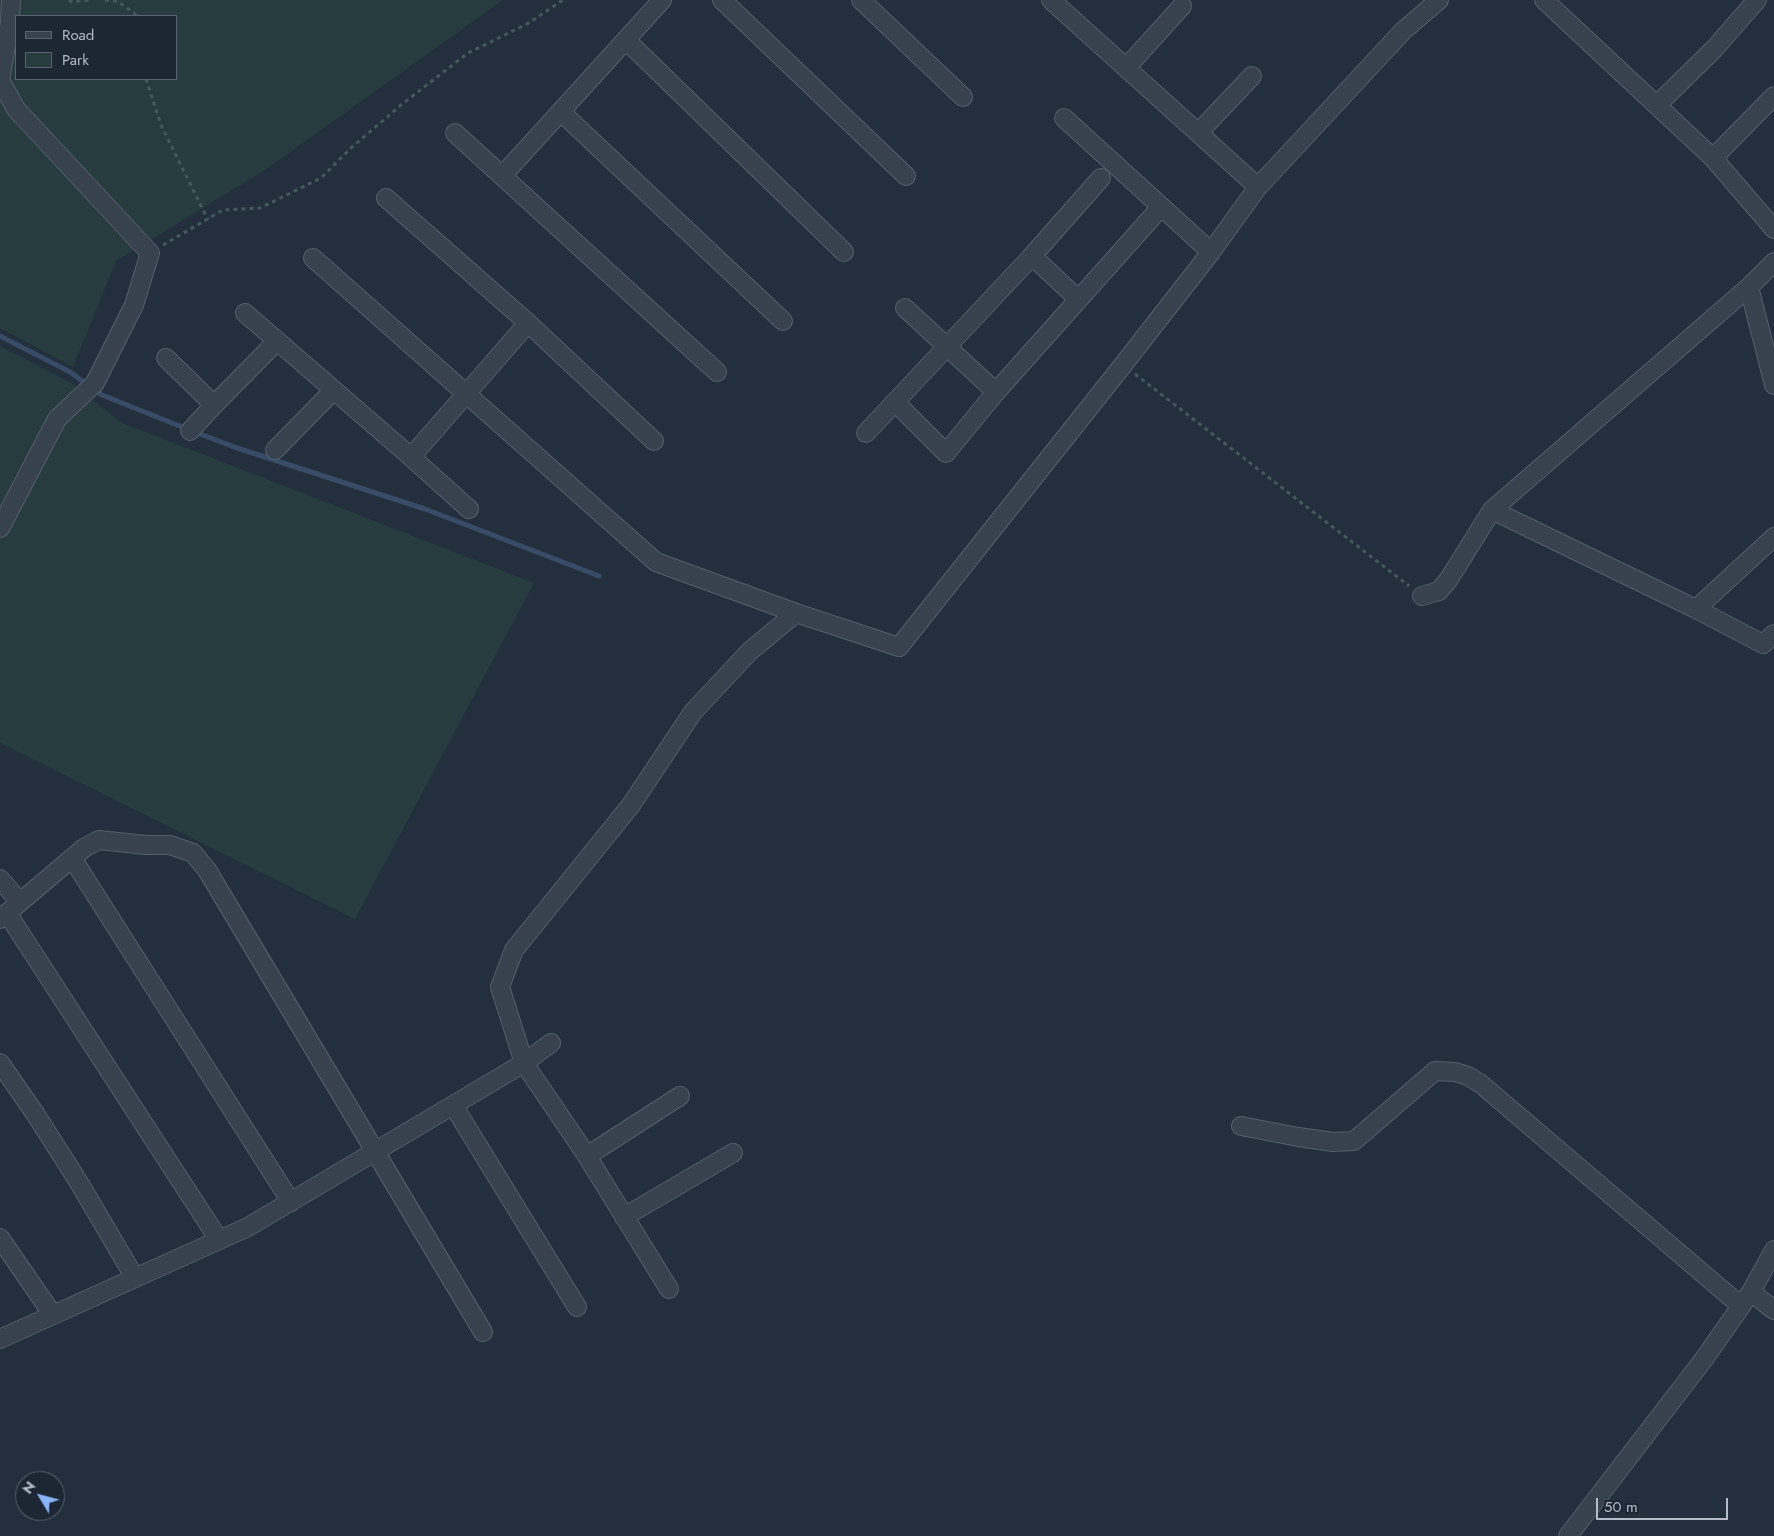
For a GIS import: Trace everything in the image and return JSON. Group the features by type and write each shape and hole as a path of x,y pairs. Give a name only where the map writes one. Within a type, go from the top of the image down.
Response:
{"street":[{"path":"0,528 56,419 95,383 134,305 150,253 42,140 12,102 0,80 10,22 11,0"},
{"path":"502,176 662,0"},
{"path":"722,0 906,176"},
{"path":"861,0 963,98"},
{"path":"313,258 656,562 796,613 899,647 1123,365 1258,188 1403,31 1439,0"},
{"path":"1544,0 1713,158 1772,220"},
{"path":"1657,105 1714,50 1757,0"},
{"path":"1055,1 1258,188"},
{"path":"1126,68 1182,6"},
{"path":"626,40 844,252"},
{"path":"1198,133 1252,76"},
{"path":"1713,158 1774,96"},
{"path":"561,112 783,321"},
{"path":"1064,118 1211,252"},
{"path":"455,133 717,372"},
{"path":"866,433 1032,256 1101,178"},
{"path":"386,198 528,323 654,441"},
{"path":"895,402 946,452 996,392 1161,207"},
{"path":"1032,256 1078,299"},
{"path":"1422,596 1439,592 1492,510 1750,287 1774,262"},
{"path":"1750,287 1774,385"},
{"path":"905,308 996,392"},
{"path":"245,313 469,509"},
{"path":"411,458 528,323"},
{"path":"190,431 277,340"},
{"path":"166,358 214,405"},
{"path":"275,450 334,390"},
{"path":"1492,510 1696,609 1763,644 1774,634"},
{"path":"1696,609 1774,537"},
{"path":"669,1289 587,1156 524,1063 500,987 514,950 632,805 693,712 750,651 796,613"},
{"path":"9,912 84,848 99,840 146,845 170,845 193,853 207,870 483,1332"},
{"path":"72,858 291,1202"},
{"path":"0,879 9,912 219,1240"},
{"path":"0,1339 248,1228 524,1063 551,1043"},
{"path":"0,1063 78,1181 135,1278"},
{"path":"1242,1126 1298,1138 1333,1142 1354,1141 1435,1071 1455,1072 1468,1076 1481,1084 1746,1299 1774,1310"},
{"path":"587,1156 680,1096"},
{"path":"453,1105 577,1307"},
{"path":"624,1217 733,1153"},
{"path":"0,1238 53,1315"},
{"path":"1568,1536 1704,1359 1746,1299 1774,1250"}],"path":[{"path":"69,0 72,2 89,0"},
{"path":"105,0 116,1 136,15"},
{"path":"150,253 223,210 260,208 321,178 351,148 394,111 468,53 527,24 563,0"},
{"path":"146,80 161,125 208,220"},
{"path":"1123,365 1422,596"}],"green space":[{"path":"0,0 503,0 265,170 116,261 73,367 0,328"},
{"path":"0,346 73,384 120,422 534,583 355,919 0,743"}],"waterway":[{"path":"0,336 70,372 102,395 187,429"},
{"path":"195,432 234,447 425,509 599,576"}]}
